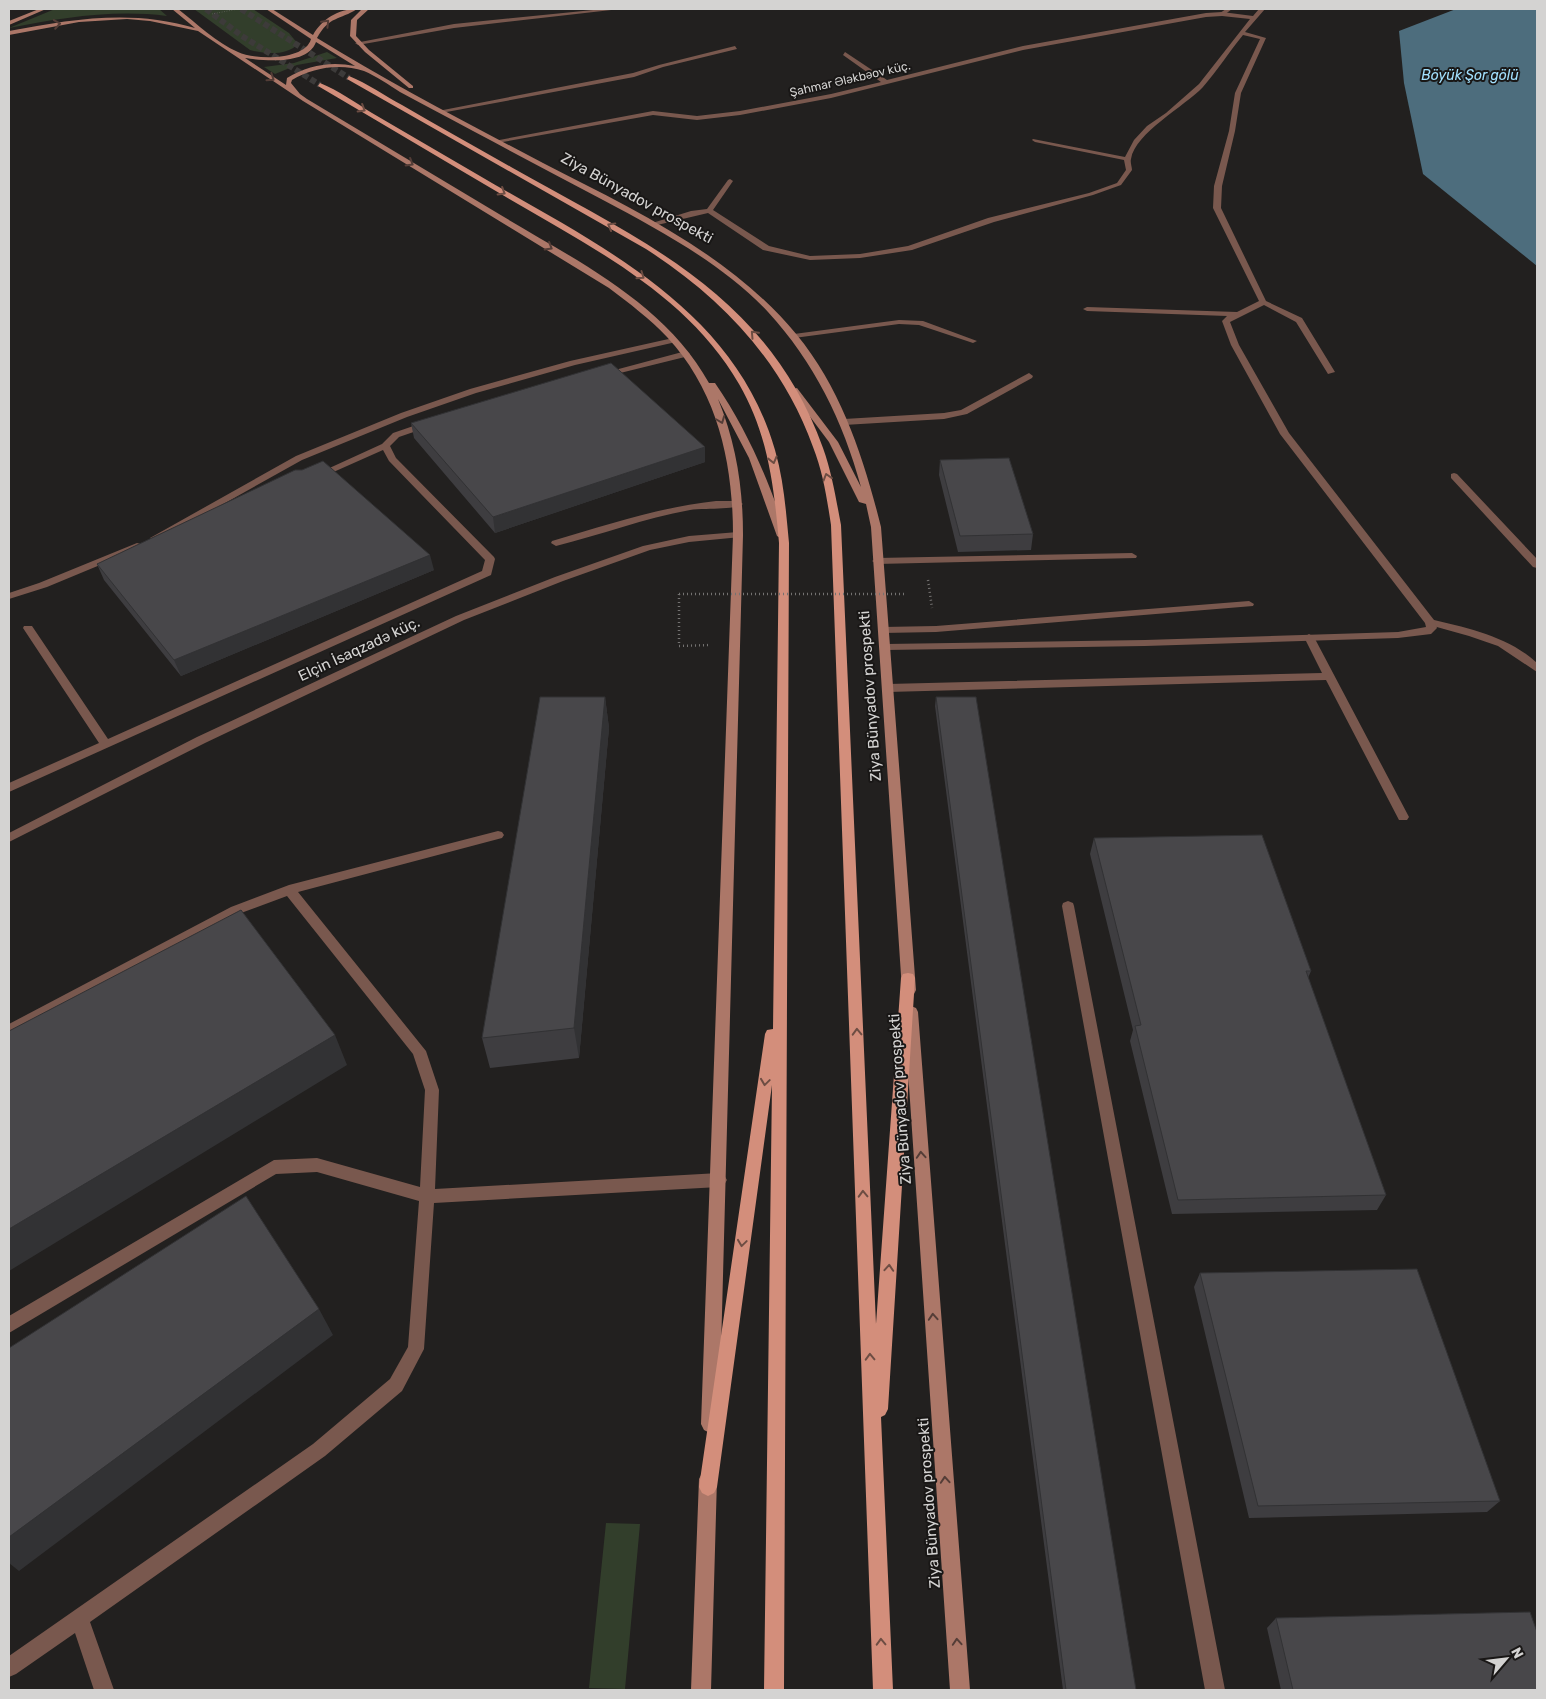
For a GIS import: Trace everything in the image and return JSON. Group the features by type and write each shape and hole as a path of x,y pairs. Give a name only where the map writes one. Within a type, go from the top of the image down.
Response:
{"main road":[{"path":"9,23 43,9"},
{"path":"175,9 206,34 305,100 584,268 638,306 686,354 713,386 733,415 762,477 784,543"},
{"name":"Ziya Bünyadov prospekti","path":"269,9 314,38 441,111 653,224 703,254 732,276 762,303 794,336 830,390 844,422 858,457 876,527 960,1690"},
{"path":"226,47 249,57 274,59 295,55 311,47 314,38 322,26 332,17 354,9"},
{"path":"366,9 356,14 352,20 352,36 441,111"},
{"path":"9,33 83,20 132,17 163,20 206,34"},
{"path":"305,100 288,83 290,78 302,72 335,65 371,71"},
{"name":"Ziya Bünyadov prospekti","path":"349,78 648,247 679,268 708,290 748,328 778,365 794,390 812,428 832,494 836,525 883,1690"},
{"path":"320,84 615,258 664,293 704,331 739,374 766,432 780,491 784,543 774,1690"},
{"path":"686,354 708,390 728,438 735,466 738,504 736,644 719,1180 700,1690"},
{"path":"794,390 833,442 876,527"},
{"path":"874,1474 908,978"},
{"path":"708,1487 780,982"}],"street":[{"path":"358,43 454,26 617,9"},
{"path":"1222,14 1229,9"},
{"path":"653,224 709,211 766,248 810,258 860,256 909,248 992,220 1100,191 1119,184 1129,170 1126,159 1136,141 1149,127 1168,114 1201,85 1262,9"},
{"path":"1222,14 1253,18"},
{"name":"Şahmar Ələkbəov küç.","path":"497,141 653,113 697,118 732,115 831,96 1024,48 1222,14"},
{"path":"1242,33 1263,38 1238,93 1232,131 1218,186 1217,208 1262,302 1299,320 1331,372"},
{"path":"441,111 634,75 670,63 735,48"},
{"path":"845,54 886,83"},
{"path":"1035,140 1126,159"},
{"path":"709,211 730,181"},
{"path":"1087,310 1238,314 1256,309 1262,302"},
{"path":"886,647 1145,643 1398,635 1427,632 1432,628 1430,622 1285,434 1232,338 1226,322 1238,314"},
{"path":"794,336 899,322 920,323 973,341"},
{"path":"9,596 43,585 149,541 299,458 404,415 473,391 555,368 673,340"},
{"path":"593,377 686,354"},
{"path":"844,422 944,416 964,412 1029,376"},
{"path":"303,482 386,446 396,435 443,419"},
{"path":"9,788 487,573 490,559 392,459 386,446"},
{"path":"1454,476 1537,565"},
{"path":"556,543 678,509 721,503 738,504"},
{"name":"Elçin İsaqzadə küç.","path":"9,838 201,740 460,618 559,579 647,548 689,539 738,535"},
{"path":"877,561 1132,556"},
{"path":"883,630 936,629 1249,604"},
{"path":"1430,622 1475,634 1511,648 1537,668"},
{"path":"28,628 106,744"},
{"path":"1309,637 1403,817"},
{"path":"888,688 1330,676"},
{"path":"9,1031 236,910 289,890 498,835"},
{"path":"9,1667 318,1450 396,1385 416,1349 427,1196 432,1090 418,1051 289,890"},
{"path":"1068,906 1215,1690"},
{"path":"9,1325 274,1167 317,1165 427,1196 719,1180"},
{"path":"78,1618 104,1690"}],"path":[{"path":"209,14 238,9"},
{"path":"736,644 679,646 679,594 906,594"}],"green space":[{"path":"55,9 159,9 167,16 107,14 68,18 9,28"},
{"path":"194,9 253,9 289,33 298,44 288,51 276,53 250,50"},
{"path":"327,52 337,58 297,65 275,74 264,67 294,63"},
{"path":"606,1523 640,1524 625,1689 589,1688"}],"water":[{"name":"Böyük Şor gölü","path":"1456,9 1537,9 1537,266 1423,174 1404,83 1399,31"}],"building":[{"path":"611,363 705,447 493,517 411,423"},
{"path":"1009,458 1033,534 960,536 940,460"},
{"path":"323,461 430,555 174,660 97,564 295,470 302,470"},
{"path":"540,697 605,697 574,1028 482,1038"},
{"path":"936,697 976,697 1136,1690 1066,1690"},
{"path":"1262,835 1311,971 1306,971 1386,1195 1178,1200 1135,1026 1141,1025 1094,838"},
{"path":"241,910 335,1035 9,1229 9,1031"},
{"path":"246,1196 319,1309 9,1537 9,1348"},
{"path":"1417,1269 1500,1501 1258,1506 1200,1273"},
{"path":"1530,1612 1537,1632 1537,1690 1293,1690 1276,1618"}],"tunnel":[{"path":"206,9 242,36 320,85"},
{"path":"241,9 349,78"}]}
